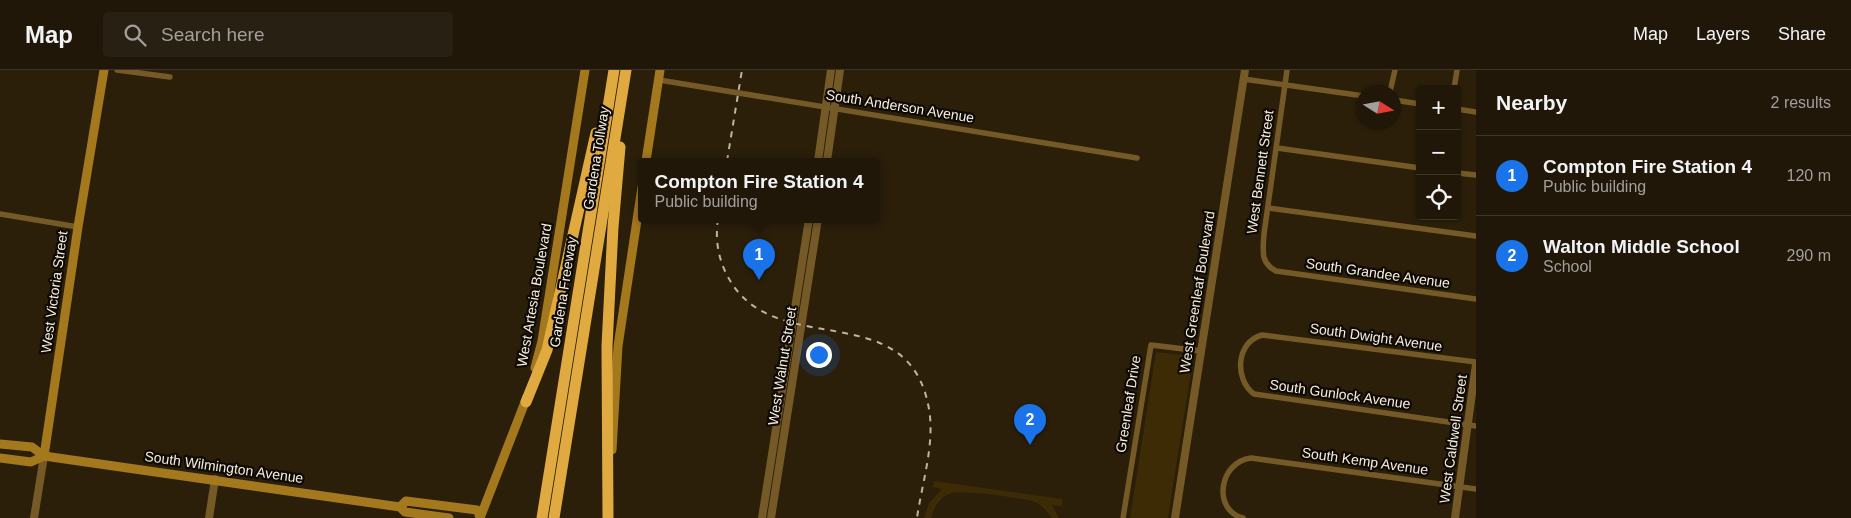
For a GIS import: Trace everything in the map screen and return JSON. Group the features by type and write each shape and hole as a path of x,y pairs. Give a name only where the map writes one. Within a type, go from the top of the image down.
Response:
{"highway":[{"name":"Gardena Freeway","path":"542,518 614,70"},
{"name":"Gardena Tollway","path":"550,518 621,70"},
{"name":"Gardena Tollway","path":"554,518 626,70"},
{"path":"561,518 631,70"},
{"path":"526,402 547,350 600,115 609,102"},
{"path":"608,518 609,295 622,126"}],"main road":[{"name":"West Victoria Street","path":"44,456 78,227 104,70"},
{"name":"West Artesia Boulevard","path":"480,518 526,402 542,341 585,70"},
{"path":"646,158 660,70"},
{"path":"608,518 618,346 638,214"},
{"name":"South Wilmington Avenue","path":"0,444 32,448 44,456 400,507 405,512 449,518"},
{"name":"South Wilmington Avenue","path":"0,458 31,462 44,456"},
{"name":"South Wilmington Avenue","path":"400,507 406,501 415,502 477,510 480,518 490,518"}],"street":[{"path":"117,70 170,77"},
{"path":"818,158 831,70"},
{"path":"828,158 840,70"},
{"name":"West Greenleaf Boulevard","path":"1175,518 1245,70"},
{"name":"West Bennett Street","path":"1276,271 1269,268 1264,261 1263,251 1287,70"},
{"path":"1391,85 1394,70"},
{"path":"1455,85 1457,70"},
{"path":"1243,79 1356,95"},
{"name":"South Anderson Avenue","path":"659,80 1137,158"},
{"path":"1401,101 1416,103"},
{"path":"1461,110 1476,112"},
{"path":"1277,148 1416,167"},
{"path":"1461,173 1476,175"},
{"path":"1268,208 1476,236"},
{"path":"0,214 78,227"},
{"name":"West Walnut Street","path":"762,518 808,223"},
{"name":"West Walnut Street","path":"771,518 817,223"},
{"name":"South Grandee Avenue","path":"1276,271 1476,299"},
{"name":"South Dwight Avenue","path":"1272,336 1476,363"},
{"name":"South Gunlock Avenue","path":"1272,336 1253,338 1245,345 1240,371 1241,380 1254,394 1476,426"},
{"name":"Greenleaf Drive","path":"1122,518 1150,345 1201,351"},
{"name":"West Caldwell Street","path":"1455,518 1476,363"},
{"name":"West Victoria Street","path":"34,518 44,456"},
{"name":"South Kemp Avenue","path":"1243,518 1236,516 1227,508 1224,499 1224,482 1228,471 1233,464 1241,459 1250,458 1476,489"},
{"path":"208,518 215,479"}],"shaded area":[{"path":"1156,352 1191,356 1193,359 1168,518 1130,518"},
{"path":"934,481 1062,499 1062,506 1052,505 1059,518 1052,518 1045,509 1035,502 1018,498 955,493 945,496 940,501 935,507 931,518 924,518 929,503 942,489 933,487"}],"railway":[{"path":"727,158 742,70"},
{"path":"718,223 717,241 722,263 728,277 749,303 776,318 869,339 896,352 917,374 929,409 930,422 929,450 917,518"}],"place":[{"name":"Compton Fire Station 4","path":"759,280"},
{"name":"Walton Middle School","path":"1030,445"}]}
